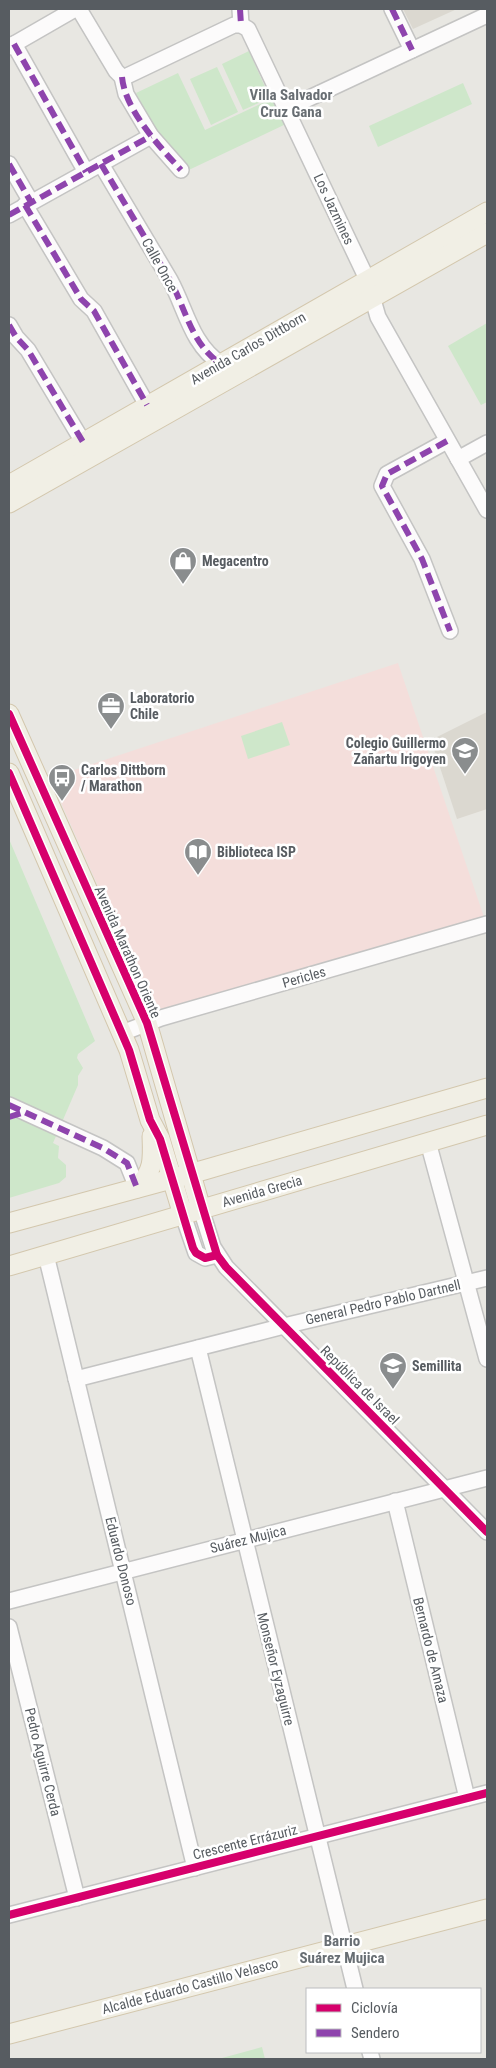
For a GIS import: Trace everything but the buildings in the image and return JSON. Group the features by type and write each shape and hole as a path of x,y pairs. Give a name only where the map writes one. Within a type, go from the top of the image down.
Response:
{"main road":[{"name":"Avenida Carlos Dittborn","path":"10,483 487,212"},
{"name":"Avenida Carlos Dittborn","path":"9,503 487,232"},
{"name":"Avenida Marathon Oriente","path":"9,714 147,1023 202,1209"},
{"path":"9,773 135,1066 150,1120 154,1154 153,1167 137,1188"},
{"path":"135,1066 158,1058"},
{"path":"9,1223 192,1174 487,1088"},
{"path":"150,1120 160,1139 183,1215"},
{"name":"Avenida Grecia","path":"9,1266 487,1125"},
{"name":"Alcalde Eduardo Castillo Velasco","path":"9,2034 487,1909"}],"street":[{"path":"75,9 12,45 86,172"},
{"path":"79,9 116,71 122,76 126,94 151,136 181,170"},
{"path":"122,76 130,75 230,26 241,25 240,9"},
{"path":"392,9 412,50"},
{"path":"286,109 487,15"},
{"name":"Los Jazmines","path":"241,25 250,33 367,280 378,317 487,510"},
{"path":"9,215 151,136"},
{"path":"9,164 28,204 81,299 94,311 147,404"},
{"name":"Calle Once","path":"102,164 170,281 196,336 206,352 221,364"},
{"path":"9,325 16,337 28,350 83,442"},
{"path":"447,441 387,474 382,486 422,559 450,631"},
{"path":"458,459 487,443"},
{"name":"Pericles","path":"122,1033 147,1023 487,924"},
{"path":"9,1105 103,1148 127,1163 137,1188"},
{"path":"9,1117 26,1112"},
{"path":"428,1142 487,1358"},
{"name":"República de Israel","path":"202,1209 217,1255 226,1268 487,1532"},
{"path":"183,1215 196,1253 204,1258 217,1255"},
{"name":"Eduardo Donoso","path":"46,1255 195,1868"},
{"name":"General Pedro Pablo Dartnell","path":"76,1379 284,1326 487,1278"},
{"name":"Monseñor Eyzaguirre","path":"198,1348 355,1988"},
{"name":"Suárez Mujica","path":"9,1601 487,1478"},
{"name":"Bernardo de Amaza","path":"395,1502 467,1798"},
{"name":"Pedro Aguirre Cerda","path":"9,1627 77,1898"},
{"name":"Crescente Errázuriz","path":"9,1915 487,1793"}],"shaded area":[{"path":"403,9 457,9 413,29"},
{"path":"398,663 487,926 176,1016 150,1003 50,778"},
{"name":"Colegio Guillermo Zañartu Irigoyen","path":"487,712 487,809 457,819 431,740"}],"green space":[{"path":"249,51 270,98 243,110 222,64"},
{"path":"217,67 238,112 211,125 190,79"},
{"path":"178,73 205,130 273,98 286,124 176,176 136,93"},
{"path":"463,83 472,104 378,147 369,126"},
{"path":"487,323 487,402 481,405 448,346"},
{"path":"282,722 290,745 248,759 241,736"},
{"path":"9,839 95,1041 78,1054 77,1058 83,1068 78,1076 78,1085 53,1143 59,1146 58,1158 66,1165 66,1177 59,1183 9,1198"},
{"path":"262,2047 265,2059 222,2059 222,2058"}],"marked path":[{"path":"240,9 241,25"},
{"path":"392,9 412,50"},
{"path":"14,44 86,172"},
{"path":"122,77 124,89 136,115 153,139 181,170"},
{"path":"9,215 151,136"},
{"path":"9,164 31,202"},
{"path":"101,164 170,280 196,336 211,356 221,364"},
{"path":"25,205 81,299 94,311 147,405"},
{"path":"9,325 16,337 28,350 83,442"},
{"path":"447,441 387,474 382,486 422,559 450,631"},
{"path":"9,1105 103,1148 127,1163 137,1188"},
{"path":"9,1117 25,1112"}],"cycle path":[{"path":"9,714 147,1023 217,1255 226,1267 487,1532"},
{"path":"9,773 129,1050 150,1120 160,1139 193,1248 196,1253 205,1258 217,1255"},
{"path":"9,1915 487,1793"}],"place":[{"name":"Megacentro","path":"183,585"},
{"name":"Laboratorio Chile","path":"111,730"},
{"name":"Colegio Guillermo Zañartu Irigoyen","path":"465,775"},
{"name":"Carlos Dittborn / Marathon","path":"62,802"},
{"name":"Biblioteca ISP","path":"198,876"},
{"name":"Semillita","path":"393,1390"}],"district":[{"name":"Villa Salvador Cruz Gana","path":"291,104"},
{"name":"Barrio Suárez Mujica","path":"342,1950"}]}
